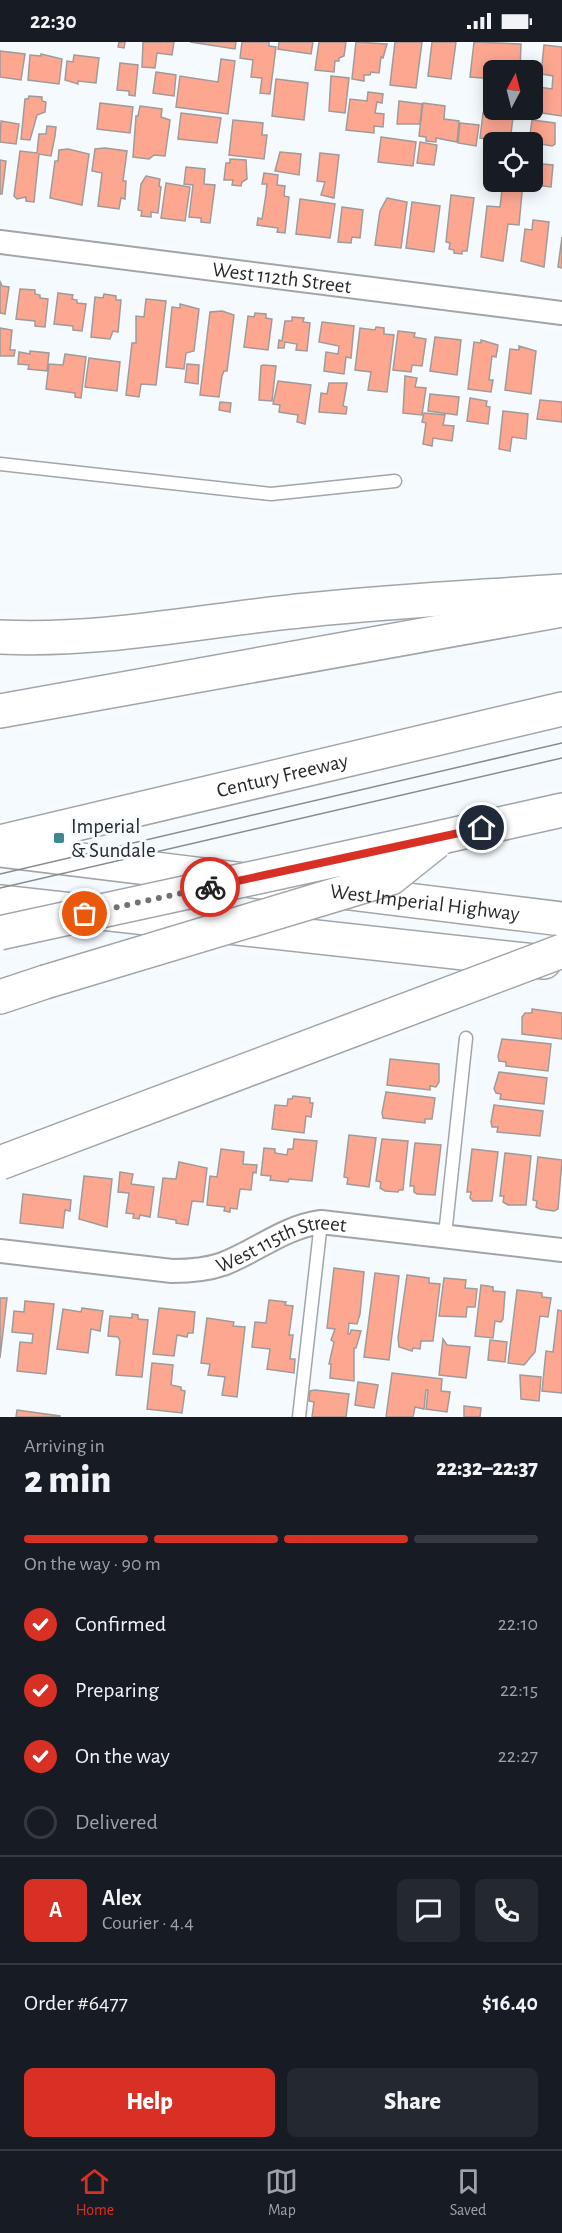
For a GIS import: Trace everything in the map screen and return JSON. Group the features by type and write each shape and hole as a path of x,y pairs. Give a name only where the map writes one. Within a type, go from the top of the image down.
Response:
{"main road":[{"path":"0,637 73,638 115,635 307,610 562,591"},
{"path":"0,711 562,610"},
{"name":"Century Freeway","path":"0,842 562,709"},
{"path":"0,933 562,810"},
{"path":"0,997 391,878 442,837"},
{"name":"West Imperial Highway","path":"0,850 562,918"},
{"path":"0,902 562,964"},
{"path":"0,1163 562,951"}],"street":[{"name":"West 112th Street","path":"0,242 562,313"},
{"name":"West 115th Street","path":"0,1251 172,1271 196,1270 223,1264 299,1225 321,1222 562,1250"}],"lane":[{"path":"0,464 271,494 395,481"},
{"path":"445,1235 466,1038"},
{"path":"298,1417 321,1222"}],"building":[{"path":"119,42 125,42 124,48 118,47"},
{"path":"143,42 174,42 172,55 157,53 155,68 142,67"},
{"path":"190,42 236,42 235,49"},
{"path":"242,42 269,42 269,46 276,47 270,94 260,93 262,78 251,77 253,60 240,58"},
{"path":"279,42 313,42 311,54 278,49"},
{"path":"319,42 346,42 344,56 339,58 339,61 335,61 334,72 315,70"},
{"path":"356,42 387,44 383,58 381,57 379,73 371,72 370,75 364,75 364,81 352,79"},
{"path":"395,42 422,42 416,88 390,85"},
{"path":"432,42 456,42 451,79 428,76"},
{"path":"474,42 521,44 520,60 483,60 483,78 470,77"},
{"path":"544,45 562,47 562,116 543,113 543,88 552,89 553,76 543,74"},
{"path":"0,51 25,54 21,80 0,77"},
{"path":"41,54 62,59 59,84 28,80 30,55 41,56"},
{"path":"74,55 99,58 96,83 78,81 78,84 65,80 67,61 73,62"},
{"path":"221,59 235,61 228,114 176,107 180,76 218,82"},
{"path":"120,63 138,65 135,96 129,95 129,91 117,90"},
{"path":"156,72 176,75 174,96 153,93"},
{"path":"331,76 349,78 345,113 329,111"},
{"path":"276,79 308,83 304,120 272,116"},
{"path":"368,92 383,94 382,103 377,102 375,113 384,114 383,127 374,126 374,133 346,130 350,99 367,101"},
{"path":"29,96 42,97 42,101 46,102 45,112 37,115 30,140 21,139 25,99"},
{"path":"399,101 422,104 420,124 397,124"},
{"path":"100,103 133,107 130,133 97,129"},
{"path":"423,103 445,106 444,119 459,121 457,142 436,138 436,142 426,141 426,137 419,136"},
{"path":"140,106 162,109 161,117 170,120 165,156 154,155 149,159 133,157 136,116 138,116"},
{"path":"181,113 221,118 217,143 178,139"},
{"path":"483,113 483,120 513,120 511,132 483,132 483,138 480,138"},
{"path":"233,120 263,123 262,135 267,135 264,159 229,155"},
{"path":"532,120 555,123 555,144 552,146 543,144 543,132 530,132"},
{"path":"1,121 19,124 16,144 0,142"},
{"path":"460,123 479,125 476,146 458,143"},
{"path":"47,126 56,127 55,136 51,156 39,154 34,202 26,201 26,197 17,199 14,196 20,151 37,153 39,134 46,134"},
{"path":"381,137 416,142 413,166 378,162"},
{"path":"420,142 437,145 434,165 417,163"},
{"path":"68,149 89,154 82,205 50,198 55,161 58,161 59,150"},
{"path":"95,149 127,151 123,181 126,181 125,199 121,198 119,209 98,206 102,173 92,171"},
{"path":"280,152 301,154 299,175 275,171"},
{"path":"320,153 339,155 334,198 321,195 325,182 317,181"},
{"path":"230,159 246,160 247,179 242,182 241,186 232,185 233,180 224,180 226,163 230,163"},
{"path":"0,160 6,161 2,194 0,194"},
{"path":"543,164 553,165 551,187 543,186"},
{"path":"186,167 205,169 204,184 215,185 210,223 201,222 201,218 189,217 193,185 184,184"},
{"path":"264,173 278,175 277,185 285,186 284,196 289,197 285,233 277,232 278,228 257,225 258,218 262,219 266,194 267,184 262,184"},
{"path":"146,176 160,179 159,186 161,187 158,213 151,212 151,217 141,216 142,211 138,210 141,184"},
{"path":"166,183 190,187 185,221 161,218"},
{"path":"502,192 522,192 519,225 508,224 503,261 481,257 487,206 500,207"},
{"path":"451,195 474,198 467,251 462,251 462,254 454,253 454,250 449,249 450,243 446,242"},
{"path":"387,198 407,202 401,248 375,245 380,211"},
{"path":"300,199 335,204 330,238 296,234"},
{"path":"412,202 440,206 434,252 406,248"},
{"path":"342,207 363,210 360,238 352,237 351,243 338,242"},
{"path":"533,220 549,222 544,267 521,261 525,229 532,230"},
{"path":"562,237 562,268 558,267"},
{"path":"0,281 2,286 9,287 5,314 0,313"},
{"path":"20,289 35,290 35,294 40,295 40,298 48,299 45,327 35,326 35,321 16,319"},
{"path":"58,293 73,295 72,299 77,300 77,303 86,304 82,331 73,330 73,326 54,324"},
{"path":"104,294 116,296 116,300 121,300 118,332 113,331 110,339 91,337 95,297 103,298"},
{"path":"146,299 166,301 156,385 141,384 139,397 126,395 132,343 136,343 136,316 144,317"},
{"path":"180,304 199,309 194,351 186,353 184,369 166,367 172,307 180,308"},
{"path":"222,311 234,315 227,371 224,371 222,376 219,397 200,395 210,312"},
{"path":"255,313 266,314 266,318 272,319 268,350 244,347 248,316 254,317"},
{"path":"292,317 304,318 303,322 310,323 307,351 296,350 297,344 285,342 284,348 278,348 279,340 282,341 285,321 292,321"},
{"path":"322,322 354,326 351,358 346,357 344,374 324,371 326,352 338,354 339,346 319,342"},
{"path":"376,327 384,328 384,334 394,335 387,392 368,390 371,372 355,370 360,328 375,330"},
{"path":"0,328 12,330 10,350 15,350 14,356 0,356"},
{"path":"398,331 415,333 414,337 426,339 422,366 412,365 411,372 393,370"},
{"path":"435,337 461,340 457,375 430,371"},
{"path":"481,340 498,345 496,357 492,356 489,380 493,380 491,392 468,389 474,342 481,343"},
{"path":"519,346 536,351 531,394 505,390 510,349 519,350"},
{"path":"30,351 49,353 47,371 28,369 29,365 18,364 19,352 30,354"},
{"path":"65,354 86,357 81,398 75,397 75,393 46,389 49,364 63,365"},
{"path":"89,358 120,362 117,391 85,387"},
{"path":"187,364 199,365 198,384 185,382"},
{"path":"261,366 276,366 272,401 259,400"},
{"path":"405,376 417,378 415,387 426,388 422,415 403,413"},
{"path":"278,381 311,385 305,424 297,422 298,415 279,412 280,405 273,404"},
{"path":"329,383 347,383 343,406 347,407 346,414 319,412 321,393 327,394"},
{"path":"430,394 459,397 457,415 428,411"},
{"path":"470,398 487,401 486,406 490,407 488,424 467,421"},
{"path":"540,400 562,402 562,422 537,419"},
{"path":"220,402 231,403 230,412 219,410"},
{"path":"503,411 528,414 526,439 512,437 510,451 499,449"},
{"path":"424,413 445,415 443,425 454,426 452,441 433,438 432,446 423,444 426,423 422,422"},
{"path":"532,1009 562,1013 562,1039 522,1034 522,1017 525,1013 532,1013"},
{"path":"502,1039 551,1044 548,1071 506,1066 506,1062 499,1061 498,1056"},
{"path":"390,1059 439,1064 439,1082 436,1087 430,1086 430,1090 387,1085"},
{"path":"499,1072 547,1078 544,1104 500,1099 501,1094 496,1093 494,1089"},
{"path":"386,1092 435,1098 432,1119 425,1119 425,1123 383,1118"},
{"path":"293,1096 310,1098 310,1103 313,1103 311,1117 306,1116 304,1133 272,1129 275,1105 287,1106 288,1099 292,1099"},
{"path":"494,1105 543,1111 540,1136 497,1132 498,1127 492,1127 491,1122"},
{"path":"349,1135 376,1138 369,1187 347,1184 348,1178 344,1177"},
{"path":"294,1139 317,1141 312,1181 270,1180 271,1176 261,1175 264,1148 275,1149 275,1153 287,1155 288,1149 293,1149"},
{"path":"382,1139 408,1141 403,1190 398,1192 385,1191 380,1188 381,1182 376,1181"},
{"path":"415,1143 441,1145 435,1195 417,1194 414,1192 414,1186 410,1186"},
{"path":"221,1149 244,1152 243,1164 257,1165 256,1173 253,1172 251,1190 240,1189 237,1209 230,1208 230,1212 224,1211 225,1207 207,1205 210,1176 217,1177"},
{"path":"472,1149 498,1152 492,1201 473,1201 470,1198 471,1192 467,1192"},
{"path":"505,1153 531,1156 526,1205 508,1205 503,1202 504,1196 500,1196"},
{"path":"538,1157 562,1160 558,1209 554,1211 536,1207 537,1201 533,1200"},
{"path":"179,1162 207,1168 203,1202 192,1201 188,1225 158,1217 163,1178 176,1179"},
{"path":"120,1172 133,1174 131,1184 154,1187 150,1217 140,1215 139,1219 133,1218 134,1214 126,1213 129,1193 118,1192"},
{"path":"84,1176 112,1179 107,1227 79,1219"},
{"path":"23,1194 71,1200 70,1211 65,1210 63,1228 20,1223"},
{"path":"334,1268 364,1272 360,1314 357,1324 349,1323 348,1334 351,1330 361,1331 356,1348 354,1348 354,1381 330,1378 331,1364 329,1364 334,1342 331,1340 335,1329 327,1328"},
{"path":"375,1273 399,1276 389,1360 364,1357"},
{"path":"407,1275 429,1278 429,1283 440,1284 433,1341 421,1341 420,1349 413,1348 412,1351 399,1347 398,1338"},
{"path":"444,1278 466,1280 465,1288 477,1289 475,1307 467,1307 466,1317 439,1316"},
{"path":"481,1285 493,1287 493,1291 505,1292 503,1319 501,1322 495,1321 493,1338 475,1336"},
{"path":"517,1290 542,1293 542,1297 551,1298 548,1317 540,1316 535,1352 524,1365 508,1363"},
{"path":"0,1298 7,1298 0,1358"},
{"path":"269,1300 286,1302 285,1305 293,1306 289,1335 293,1335 290,1359 295,1359 294,1373 267,1369 270,1349 252,1347 255,1322 266,1323"},
{"path":"25,1301 54,1304 46,1374 17,1371 20,1342 32,1343 33,1334 12,1332 14,1311 24,1312"},
{"path":"82,1308 103,1311 100,1331 91,1329 88,1353 57,1349 63,1309 81,1312"},
{"path":"159,1308 195,1312 193,1333 188,1333 187,1337 177,1335 174,1356 153,1354"},
{"path":"558,1310 562,1311 562,1393 542,1391 546,1351 553,1352"},
{"path":"132,1314 138,1315 138,1319 148,1320 142,1377 116,1375 120,1341 118,1337 108,1336 110,1316 132,1318"},
{"path":"207,1318 234,1322 233,1326 245,1327 237,1397 222,1395 225,1377 208,1375 210,1364 201,1363"},
{"path":"443,1339 447,1345 470,1347 466,1378 439,1375"},
{"path":"490,1340 507,1342 505,1362 488,1360"},
{"path":"152,1363 173,1365 171,1385 181,1387 181,1390 185,1391 182,1413 147,1409"},
{"path":"392,1373 442,1379 441,1391 450,1392 447,1412 426,1409 428,1390 426,1390 424,1409 415,1407 413,1417 386,1417"},
{"path":"520,1375 541,1377 539,1401 521,1399"},
{"path":"358,1382 378,1385 374,1408 355,1405"},
{"path":"310,1391 349,1394 346,1417 312,1417 314,1402 309,1401"},
{"path":"464,1406 481,1408 480,1417 464,1417"},
{"path":"17,1410 60,1416 60,1417 16,1417"}],"tram line":[{"path":"0,874 562,743"},
{"path":"0,888 562,758"}],"way so far":[{"path":"85,914 210,887"}],"place":[{"name":"Imperial & Sundale","path":"59,838"}],"route":[{"path":"210,887 482,828"}]}
